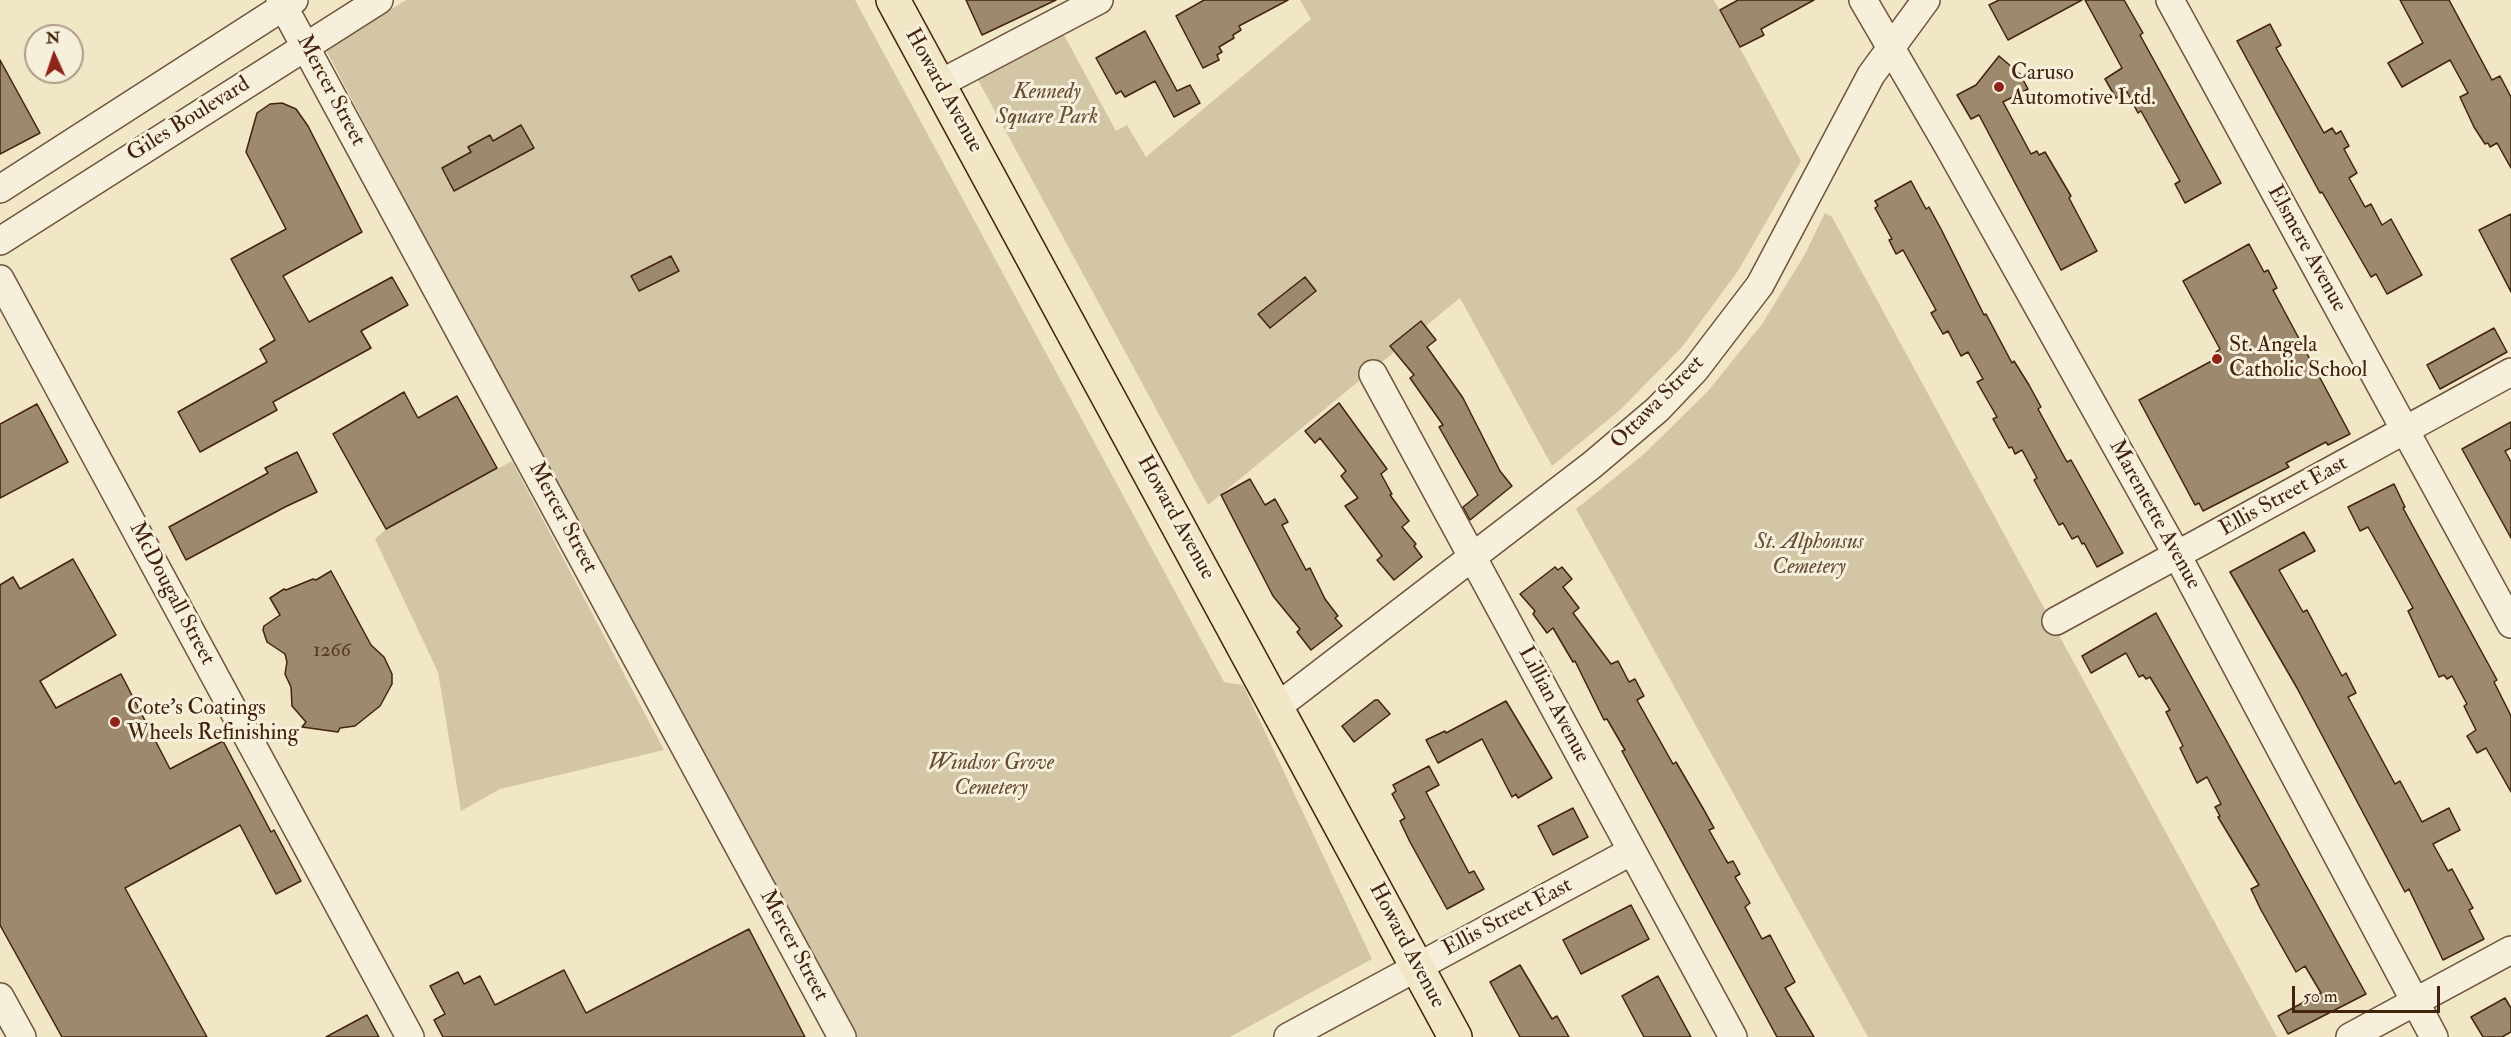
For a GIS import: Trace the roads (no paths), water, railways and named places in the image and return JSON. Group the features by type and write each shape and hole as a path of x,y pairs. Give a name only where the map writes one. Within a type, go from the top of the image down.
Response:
{"main road":[{"name":"Howard Avenue","path":"893,0 1455,1037"}],"street":[{"name":"Giles Boulevard","path":"0,240 379,0"},
{"path":"939,84 1099,0"},
{"name":"Marentette Avenue","path":"1863,0 1948,146 2177,555 2434,1037"},
{"name":"Ottawa Street","path":"1277,707 1592,465 1658,410 1695,370 1760,285 1871,75 1926,0"},
{"name":"Elsmere Avenue","path":"2170,0 2511,624"},
{"name":"Giles Boulevard","path":"0,189 286,2"},
{"name":"Mercer Street","path":"286,2 306,46 842,1037"},
{"name":"McDougall Street","path":"0,279 410,1037"},
{"name":"Ellis Street East","path":"2056,621 2511,372"},
{"name":"Lillian Avenue","path":"1373,374 1733,1037"},
{"name":"Ellis Street East","path":"1288,1037 1632,851"},
{"path":"2350,1037 2511,950"},
{"path":"0,997 22,1037"}],"place":[{"name":"Caruso Automotive Ltd.","path":"1999,87"},
{"name":"St. Angela Catholic School","path":"2217,359"},
{"name":"Cote's Coatings Wheels Refinishing","path":"115,722"}],"park label":[{"name":"Kennedy Square Park","path":"1047,106"},
{"name":"St. Alphonsus Cemetery","path":"1809,556"},
{"name":"Windsor Grove Cemetery","path":"991,776"}]}
